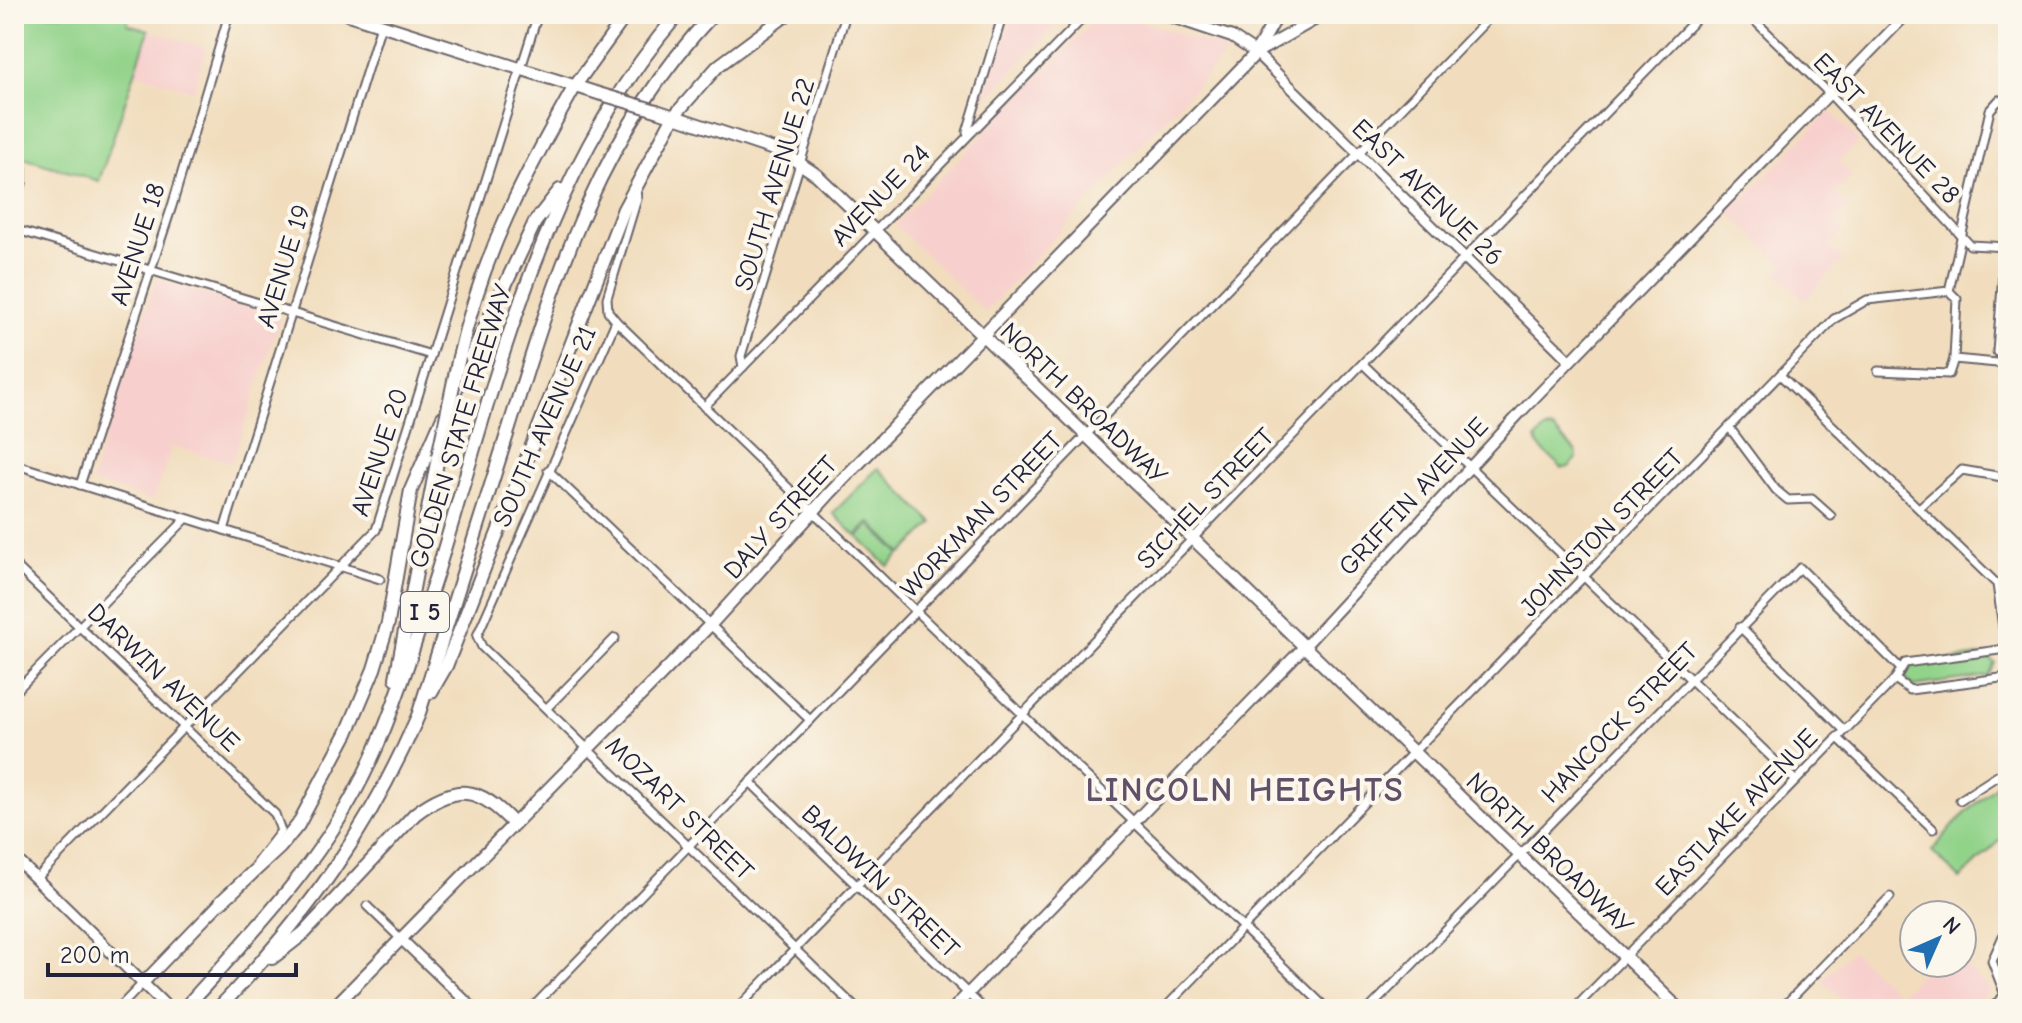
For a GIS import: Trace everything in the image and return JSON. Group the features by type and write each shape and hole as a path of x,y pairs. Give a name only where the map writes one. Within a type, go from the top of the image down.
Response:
{"highway":[{"name":"GOLDEN STATE FREEWAY","path":"186,1006 285,898 313,860 369,765 394,703 521,298 571,174 612,101 678,14"},
{"name":"GOLDEN STATE FREEWAY","path":"218,1009 302,916 354,843 392,776 418,716 570,239 621,138 655,85 713,14"},
{"path":"394,703 438,457 469,311 496,233 575,86"},
{"path":"418,716 446,666 521,467 636,185 674,116"},
{"path":"221,902 280,847 298,825 347,733 374,669 388,623 411,490 535,222 571,174"},
{"path":"248,977 304,933 415,814 435,799 467,792 486,797 513,823"}],"main road":[{"name":"NORTH BROADWAY","path":"347,14 382,19 521,69 784,153 801,163 1679,1009"},
{"path":"575,86 627,14"},
{"path":"674,116 718,66 788,14"},
{"name":"DALY STREET","path":"332,1009 711,624 812,512 1256,53 1278,14"},
{"path":"1168,15 1230,37 1256,53 1325,14"},
{"name":"GRIFFIN AVENUE","path":"953,1009 1304,647"},
{"path":"14,857 169,1009"},
{"path":"143,983 221,902"}],"street":[{"name":"AVENUE 18","path":"80,485 229,14"},
{"name":"AVENUE 20","path":"36,879 376,530 538,14"},
{"name":"SOUTH AVENUE 22","path":"743,367 741,356 846,14"},
{"path":"967,134 1003,14"},
{"name":"AVENUE 24","path":"704,407 1087,14"},
{"name":"WORKMAN STREET","path":"531,1009 1493,14"},
{"name":"SICHEL STREET","path":"737,1009 1701,14"},
{"name":"EAST AVENUE 28","path":"1748,14 1829,93 1970,245 2007,247"},
{"name":"GRIFFIN AVENUE","path":"1304,647 1469,466 1907,14"},
{"name":"AVENUE 19","path":"224,530 382,19"},
{"name":"EAST AVENUE 26","path":"1256,53 1570,361"},
{"path":"1878,371 1942,377 1953,369 1957,299 1949,291 1990,110 1999,100 2008,105"},
{"path":"14,211 22,183 22,168"},
{"name":"SOUTH AVENUE 21","path":"477,636 616,321 608,311 607,298 637,199 636,185"},
{"path":"14,229 431,355"},
{"path":"1997,352 2007,247"},
{"name":"JOHNSTON STREET","path":"1164,1009 1415,754 1834,319 1855,304 1880,298 1949,291"},
{"path":"616,321 1327,1009"},
{"path":"1954,359 2008,364"},
{"path":"1363,364 1795,780"},
{"path":"1780,375 1997,584 2008,664"},
{"path":"1729,427 1776,490 1788,500 1812,499 1831,516"},
{"path":"14,464 380,579"},
{"path":"548,470 810,720"},
{"path":"1919,508 1962,470 2008,478"},
{"path":"14,693 186,519"},
{"name":"DARWIN AVENUE","path":"14,564 275,814 281,824 275,841 221,902"},
{"name":"HANCOCK STREET","path":"1369,1009 1689,678 1800,568 1899,667"},
{"path":"1740,627 1844,730"},
{"name":"MOZART STREET","path":"477,636 481,646 857,1009"},
{"path":"547,708 615,638"},
{"path":"1899,667 1910,660 2006,649"},
{"name":"EASTLAKE AVENUE","path":"1574,1009 1895,679 1899,667"},
{"path":"1895,679 1910,690 2008,677"},
{"path":"1837,737 1933,829"},
{"path":"1960,800 2008,769"},
{"name":"BALDWIN STREET","path":"750,782 984,1009"},
{"path":"1781,1009 1890,897"},
{"path":"367,906 474,1009"},
{"path":"1991,1009 2006,997 1992,961 2008,925"},
{"path":"118,1009 143,983"}],"shaded area":[{"path":"1012,14 1068,14 983,101"},
{"path":"1100,14 1118,14 1223,48 1226,54 985,312 895,225"},
{"path":"149,30 206,48 193,91 134,72"},
{"path":"1830,111 1859,141 1839,162 1852,176 1835,193 1849,207 1835,222 1844,231 1829,247 1843,259 1805,300 1777,274 1784,265 1729,213"},
{"path":"156,279 280,318 232,463 172,446 153,501 91,482"},
{"path":"1852,951 1899,995 1914,979 1978,978 1990,989 1972,1009 1847,1009 1849,1006 1822,980"}],"green space":[{"path":"14,14 130,14 127,24 149,30 99,181 14,155"},
{"path":"1546,429 1554,430 1576,452 1577,458 1569,467 1562,468 1538,446 1536,439"},
{"path":"878,468 933,523 902,554 870,522 856,536 833,513"},
{"path":"870,525 900,554 888,566 858,537"},
{"path":"1985,655 1995,663 1988,676 1913,686 1904,677 1908,666"},
{"path":"2008,774 2008,833 1960,879 1932,851 1954,824"}],"district":[{"name":"LINCOLN HEIGHTS","path":"1245,789"}]}
